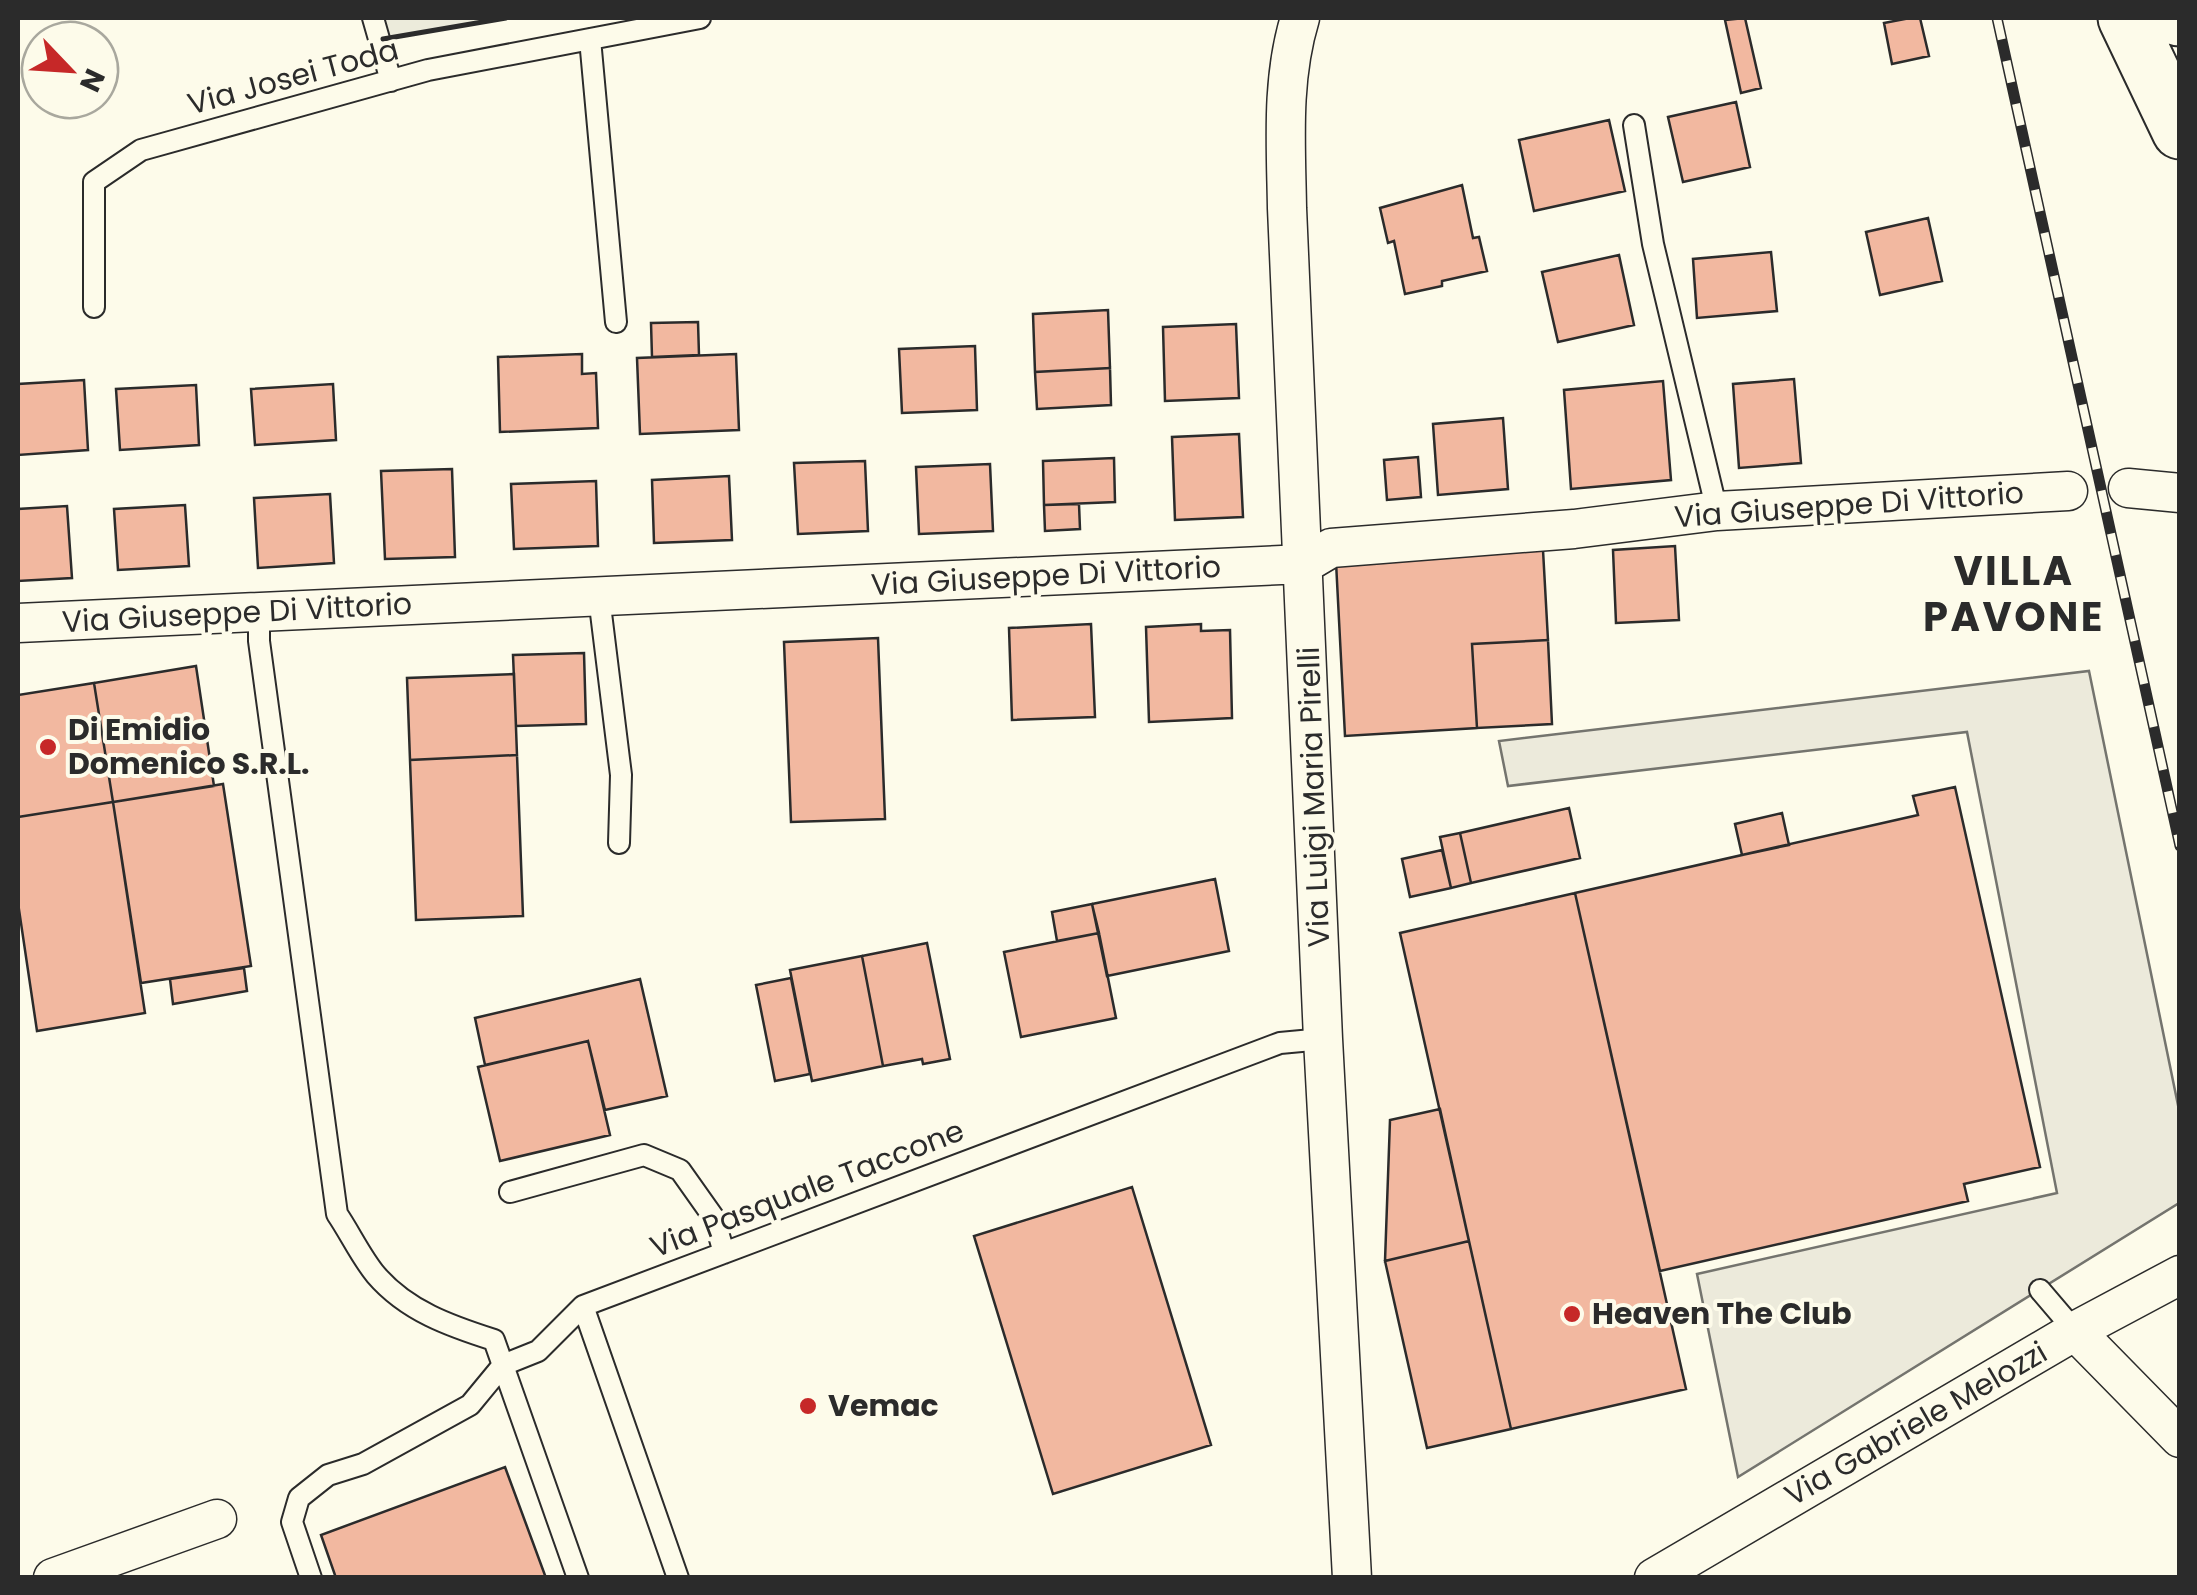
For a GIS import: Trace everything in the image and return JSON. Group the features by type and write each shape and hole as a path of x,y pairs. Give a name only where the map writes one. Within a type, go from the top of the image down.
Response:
{"main road":[{"path":"2126,18 2180,131"}],"street":[{"name":"Via Luigi Maria Pirelli","path":"1300,18 1292,43 1286,93 1287,208 1352,1578"},
{"path":"2128,488 2180,493"},
{"name":"Via Giuseppe Di Vittorio","path":"18,623 1304,564 1331,548 1574,530 1717,511 2068,491"},
{"name":"Via Gabriele Melozzi","path":"1654,1578 2075,1331 2180,1275"},
{"path":"2075,1331 2180,1438"},
{"path":"53,1578 217,1519"}],"lane":[{"path":"373,18 391,81"},
{"name":"Via Josei Toda","path":"94,308 94,182 141,150 428,70 700,18"},
{"path":"590,39 616,322"},
{"path":"1634,125 1654,244 1717,511"},
{"path":"599,596 621,774 619,843"},
{"path":"259,612 259,641 337,1214 375,1274 412,1308 494,1340 578,1578"},
{"name":"Via Pasquale Taccone","path":"583,1306 1280,1043 1324,1039"},
{"path":"510,1192 644,1155 680,1170 714,1218 724,1252"},
{"path":"2040,1290 2075,1331"},
{"path":"311,1578 292,1522 299,1498 328,1474 363,1464 470,1405 503,1365 538,1352 583,1306 678,1578"}],"shaded area":[{"path":"375,18 506,18 382,39"},
{"path":"2089,671 2179,1110 2179,1203 1738,1477 1697,1274 2057,1193 1967,732 1508,786 1499,741"}],"building":[{"path":"1745,18 1761,88 1741,93 1725,20"},
{"path":"1920,18 1929,56 1892,64 1884,23"},
{"path":"1736,102 1750,167 1683,182 1668,117"},
{"path":"1609,120 1625,191 1534,211 1519,140"},
{"path":"1462,185 1473,238 1479,237 1487,271 1405,294 1394,241 1388,243 1380,208"},
{"path":"1928,218 1942,281 1880,295 1866,232"},
{"path":"1771,252 1777,311 1697,318 1693,259"},
{"path":"1619,255 1634,325 1558,342 1542,272"},
{"path":"1108,310 1110,368 1035,372 1033,314"},
{"path":"698,322 699,355 652,357 651,323"},
{"path":"1236,324 1239,398 1165,401 1163,327"},
{"path":"975,346 977,410 902,413 899,349"},
{"path":"582,354 582,374 596,373 598,428 500,432 498,357"},
{"path":"736,354 739,430 640,434 637,358"},
{"path":"1110,368 1111,405 1037,409 1035,372"},
{"path":"1794,379 1801,463 1739,468 1733,384"},
{"path":"84,380 88,450 18,455 18,384"},
{"path":"1663,381 1671,480 1571,489 1564,390"},
{"path":"333,384 336,440 255,445 251,389"},
{"path":"196,385 199,445 120,450 116,389"},
{"path":"1503,418 1508,489 1438,495 1433,424"},
{"path":"1239,434 1243,517 1175,520 1172,437"},
{"path":"1418,457 1421,497 1387,500 1384,460"},
{"path":"1114,458 1115,502 1044,505 1043,461"},
{"path":"865,461 868,531 798,534 794,463"},
{"path":"990,464 993,531 919,534 916,467"},
{"path":"452,469 455,557 385,559 381,471"},
{"path":"729,476 732,540 654,543 652,480"},
{"path":"596,481 598,546 514,549 511,484"},
{"path":"330,494 334,563 258,568 254,498"},
{"path":"1079,504 1080,529 1045,531 1044,505"},
{"path":"185,505 189,566 118,570 114,509"},
{"path":"67,506 72,578 18,581 18,509"},
{"path":"1675,546 1679,620 1616,623 1613,550"},
{"path":"1543,550 1548,640 1472,644 1477,728 1345,736 1336,562"},
{"path":"1091,624 1095,717 1012,720 1009,628"},
{"path":"1201,624 1201,631 1230,630 1232,718 1149,722 1146,627"},
{"path":"878,638 885,819 791,822 784,642"},
{"path":"1548,640 1552,724 1477,728 1472,644"},
{"path":"584,653 586,724 516,726 513,655"},
{"path":"196,666 214,786 113,802 94,683"},
{"path":"514,674 517,755 410,760 407,678"},
{"path":"94,683 113,802 18,817 18,695"},
{"path":"517,755 523,916 416,920 410,760"},
{"path":"223,784 251,966 141,983 113,802"},
{"path":"1955,787 2040,1167 1964,1184 1968,1201 1660,1271 1575,893 1918,815 1913,796"},
{"path":"113,802 145,1013 37,1031 18,903 18,817"},
{"path":"1569,808 1580,858 1471,883 1460,833"},
{"path":"1782,813 1789,845 1742,855 1735,824"},
{"path":"1460,833 1471,883 1451,888 1440,837"},
{"path":"1442,850 1451,888 1410,897 1402,859"},
{"path":"1215,879 1229,951 1107,976 1092,904"},
{"path":"1575,893 1686,1389 1511,1429 1400,933"},
{"path":"1092,904 1099,933 1057,941 1052,912"},
{"path":"1099,933 1116,1018 1021,1037 1004,952"},
{"path":"927,943 950,1059 883,1066 862,956"},
{"path":"862,956 883,1066 812,1081 790,970"},
{"path":"244,968 247,991 173,1004 170,979"},
{"path":"791,978 810,1074 775,1081 756,985"},
{"path":"640,979 667,1096 605,1110 588,1041 485,1065 475,1018"},
{"path":"588,1041 610,1135 500,1161 478,1067"},
{"path":"1440,1109 1469,1241 1385,1261 1390,1120"},
{"path":"1132,1187 1211,1445 1053,1494 974,1236"},
{"path":"1469,1241 1511,1429 1427,1448 1385,1261"},
{"path":"505,1467 546,1578 336,1578 321,1535"}],"railway":[{"path":"1997,18 2180,846"}],"wall":[{"path":"383,39 506,18"}],"place":[{"name":"Di Emidio Domenico S.R.L.","path":"48,747"},
{"name":"Heaven The Club","path":"1572,1314"},
{"name":"Vemac","path":"808,1406"}],"district":[{"name":"VILLA PAVONE","path":"2014,594"}]}
